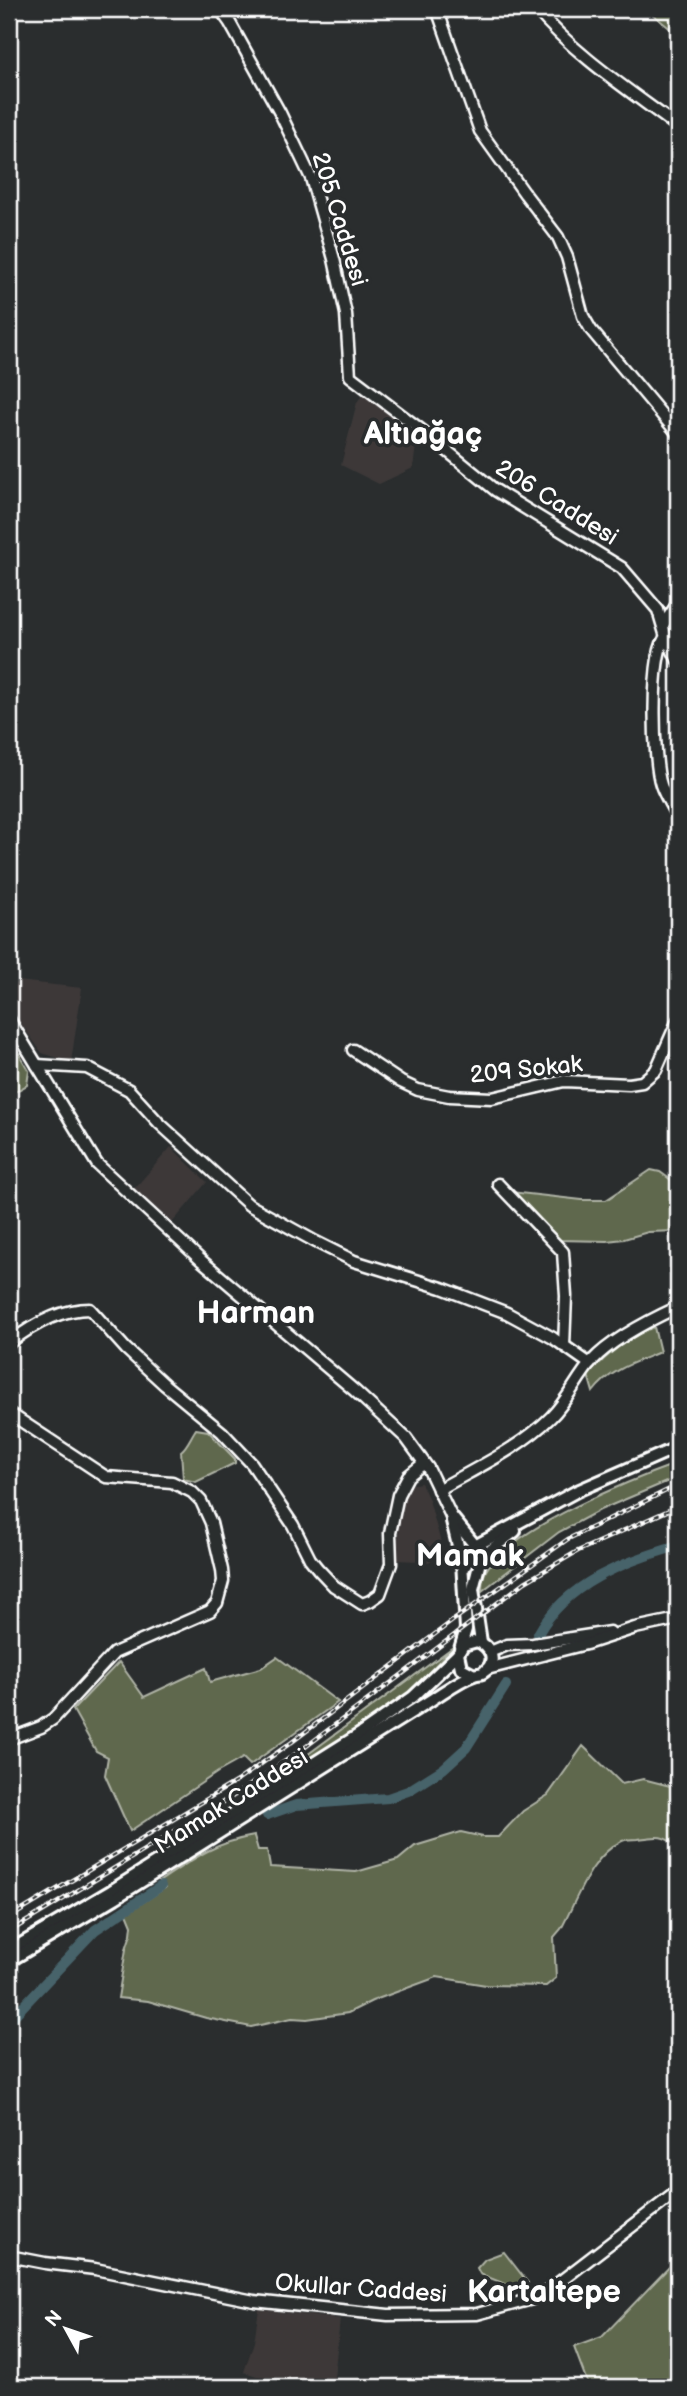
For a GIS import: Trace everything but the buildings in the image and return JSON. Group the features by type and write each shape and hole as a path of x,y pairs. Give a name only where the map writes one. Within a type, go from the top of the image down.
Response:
{"main road":[{"path":"461,1560 464,1548 474,1546 577,1491 678,1447"},
{"path":"461,1560 471,1566 509,1535 553,1509 642,1467 678,1454"},
{"path":"451,1516 479,1549 481,1559 473,1588 481,1642 491,1652 492,1660 487,1669 474,1675 461,1668 459,1652 466,1629 461,1560 451,1516"},
{"path":"459,1652 468,1642 481,1642"},
{"name":"Mamak Caddesi","path":"9,1951 111,1891 360,1734 413,1697 459,1652"},
{"name":"Mamak Caddesi","path":"9,1961 474,1675"}],"street":[{"name":"205 Caddesi","path":"220,9 280,113 312,178 343,303 350,376"},
{"path":"437,9 480,131 558,237 567,257 583,316 591,330 678,434"},
{"path":"536,9 551,27 582,55 678,127"},
{"name":"206 Caddesi","path":"350,376 425,432 495,490 622,568 658,610 666,637 678,661"},
{"path":"663,625 678,603"},
{"path":"666,637 658,653 654,729 660,784 678,819"},
{"path":"9,1019 97,1164 202,1261 406,1438 424,1463 451,1516"},
{"name":"209 Sokak","path":"354,1050 401,1082 418,1090 449,1096 492,1098 564,1081 629,1084 642,1082 656,1070 678,1020"},
{"path":"37,1065 87,1068 129,1090 159,1123 249,1206 354,1261 442,1288 507,1313 590,1364"},
{"path":"498,1184 563,1252 566,1296 564,1346"},
{"path":"438,1490 523,1440 551,1418 590,1364 626,1334 678,1307"},
{"path":"9,1343 43,1322 79,1309 90,1309 126,1349 184,1402 222,1432 257,1470 293,1525 310,1559 334,1586 362,1604 380,1594 391,1564 390,1533 398,1495 408,1476 424,1463"},
{"path":"9,1413 106,1477 172,1482 192,1492 201,1501 211,1523 223,1581 217,1603 210,1611 114,1653 53,1719 41,1727 9,1739"},
{"path":"491,1652 507,1645 533,1644 678,1619"},
{"path":"487,1669 586,1644 635,1628"},
{"name":"Okullar Caddesi","path":"9,2256 95,2269 254,2301 388,2315 477,2314 532,2300 678,2192"}],"shaded area":[{"path":"363,394 416,434 417,438 413,468 379,484 341,465 357,402"},
{"path":"18,981 82,988 71,1062 42,1053 9,1007 9,996"},
{"path":"171,1147 207,1182 172,1223 134,1189"},
{"path":"421,1483 429,1500 445,1557 421,1564 418,1561 397,1560 399,1513 408,1485"},
{"path":"259,2309 340,2319 334,2379 331,2383 257,2376 244,2372 254,2342"}],"green space":[{"path":"646,9 671,9 678,15 678,35"},
{"path":"9,1037 29,1071 27,1085 9,1095"},
{"path":"651,1170 660,1172 678,1185 678,1231 648,1232 607,1241 557,1240 511,1192 606,1200"},
{"path":"654,1327 660,1352 615,1372 593,1392 588,1375 618,1347 635,1335"},
{"path":"196,1429 208,1431 235,1459 235,1463 196,1482 183,1479 181,1451"},
{"path":"678,1463 678,1477 600,1510 559,1532 482,1591 483,1578 489,1566 525,1535 577,1506"},
{"path":"453,1647 412,1690 285,1776 284,1772"},
{"path":"277,1657 338,1702 250,1765 243,1758 130,1831 105,1775 108,1757 96,1751 73,1710 119,1662 144,1697 206,1668 210,1682 261,1668"},
{"path":"583,1746 622,1784 643,1779 678,1788 678,1847 660,1837 628,1839 601,1857 554,1937 556,1978 546,1986 486,1985 437,1977 372,2001 348,2013 307,2019 292,2018 251,2027 206,2018 148,2001 118,1998 132,1925 127,1913 165,1888 160,1881 204,1853 254,1836 258,1850 267,1850 270,1867 356,1872 398,1860 415,1846 461,1832 498,1837 523,1811 548,1795"},
{"path":"504,2252 528,2283 526,2288 515,2288 480,2274 477,2268 485,2259"},
{"path":"673,2263 678,2269 678,2387 589,2387 574,2347 602,2337"}],"waterway":[{"path":"538,1634 564,1601 599,1576 678,1546"},
{"path":"267,1815 296,1805 388,1798 408,1791 443,1769 466,1748 506,1685"},
{"path":"9,2021 95,1930 161,1886"}],"railway":[{"path":"9,1918 237,1781 455,1619 568,1539 678,1485"},
{"path":"9,1932 243,1790 300,1751 525,1582 578,1551 678,1506"}],"district":[{"name":"Altıağaç","path":"423,433"},
{"name":"Harman","path":"256,1312"},
{"name":"Mamak","path":"470,1555"},
{"name":"Kartaltepe","path":"544,2291"}]}
